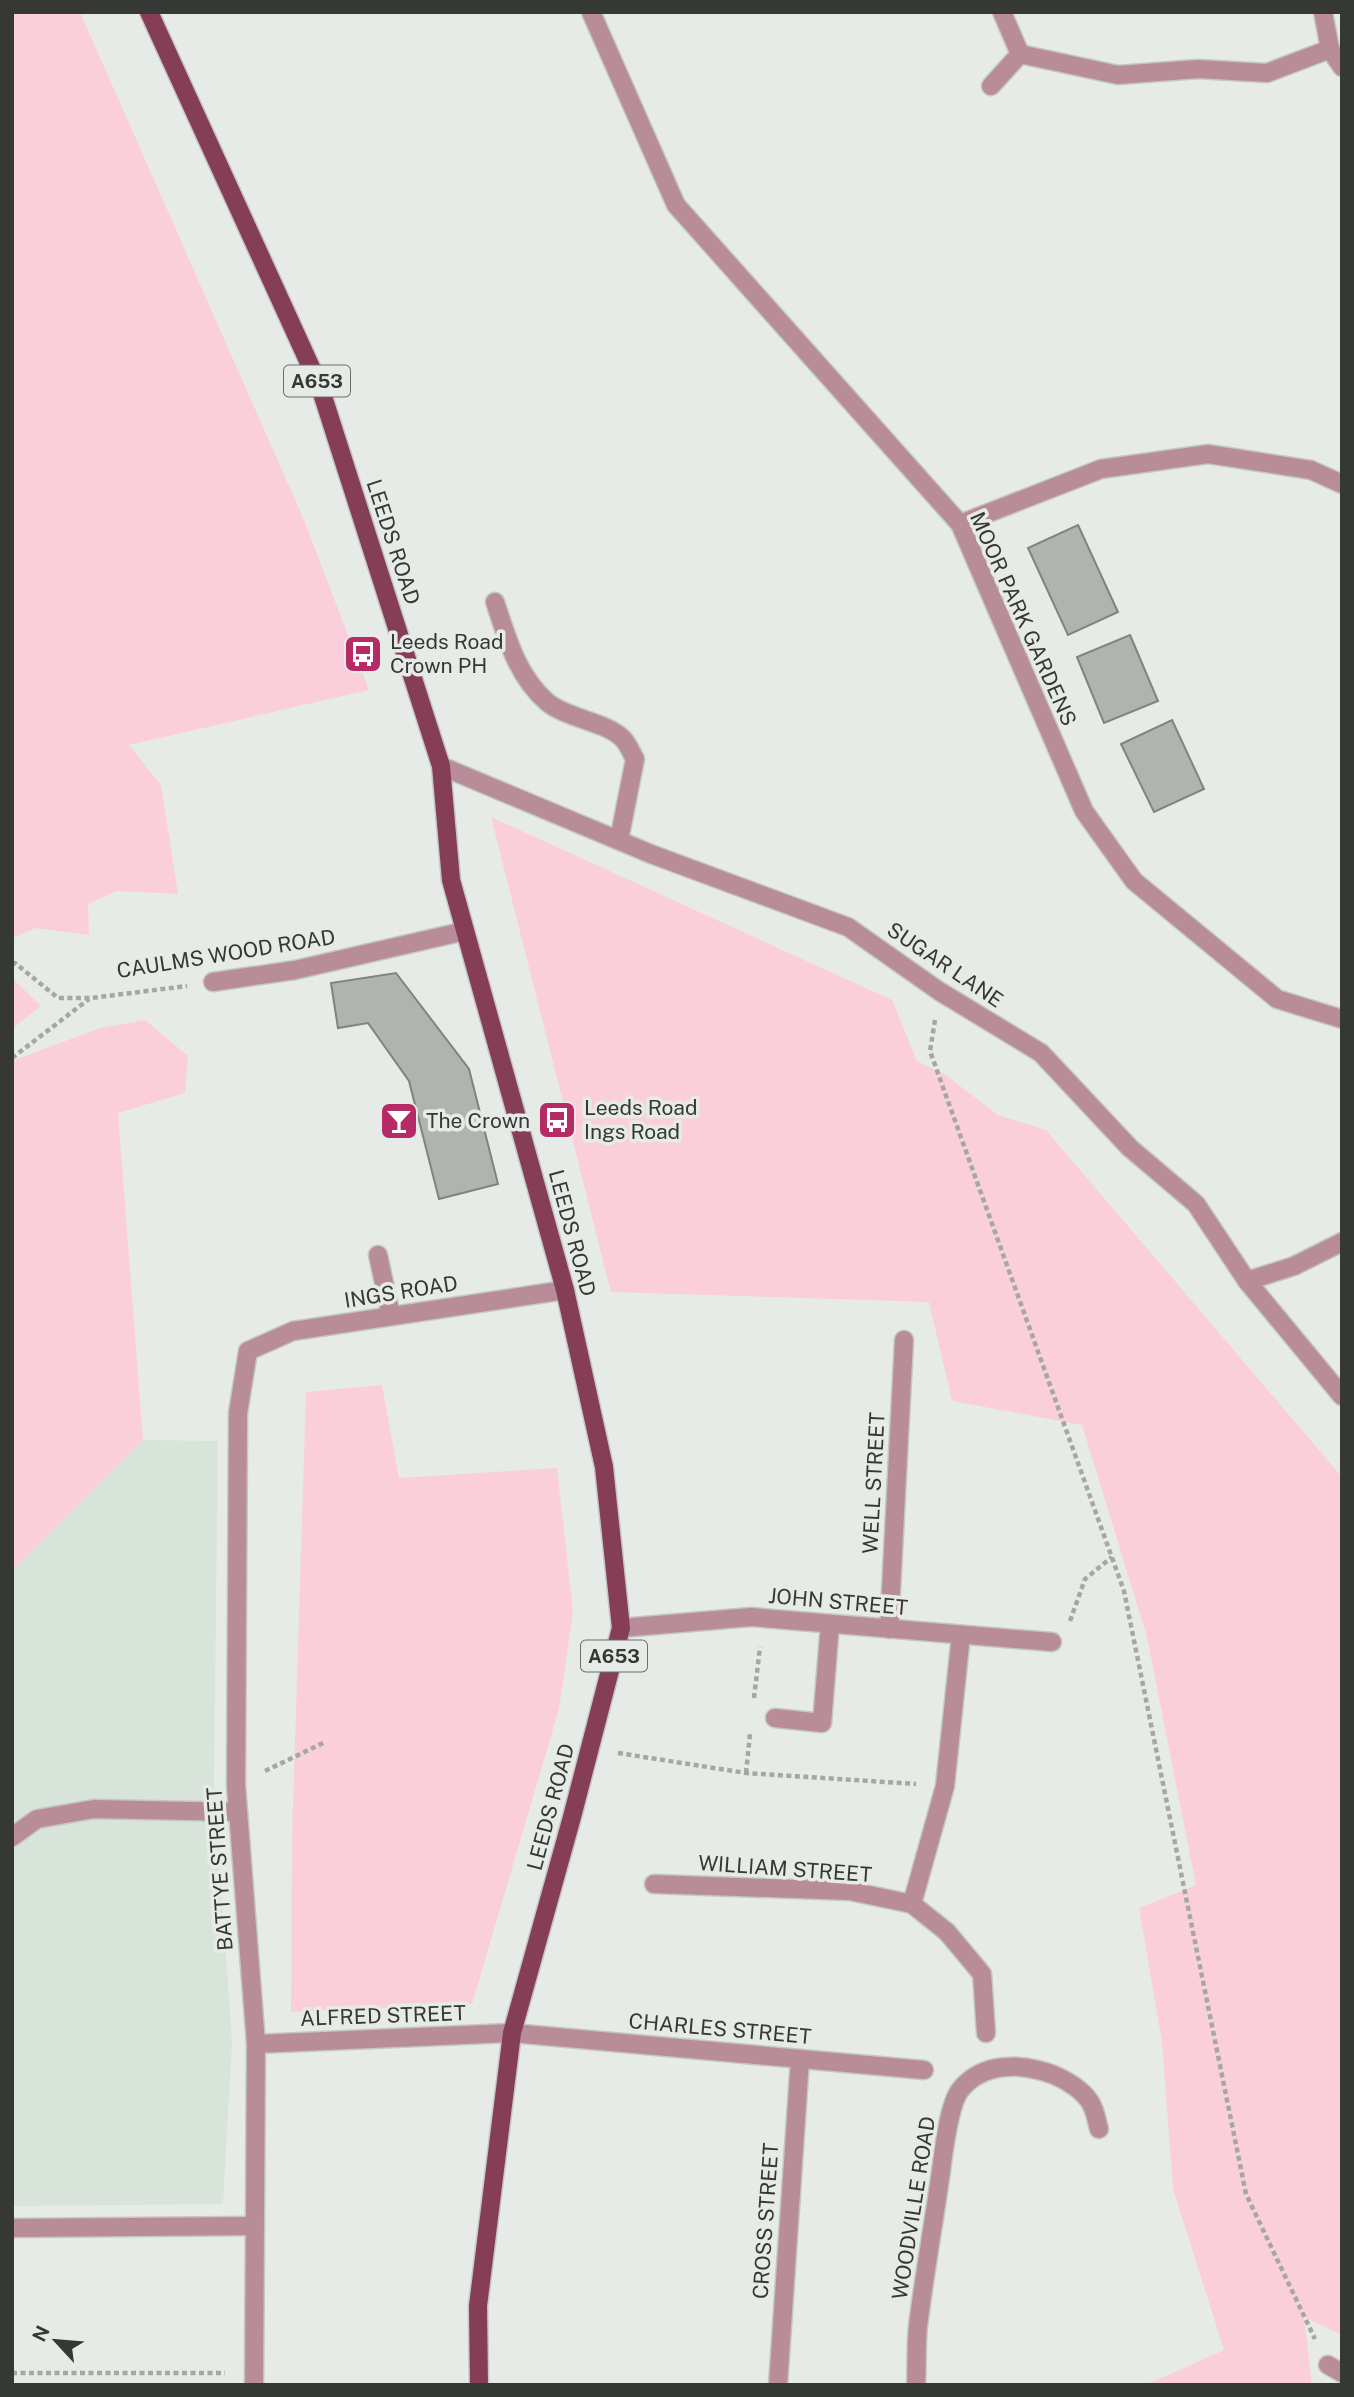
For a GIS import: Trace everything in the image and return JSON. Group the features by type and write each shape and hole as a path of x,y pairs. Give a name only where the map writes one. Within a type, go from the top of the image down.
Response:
{"main road":[{"name":"LEEDS ROAD","path":"149,12 320,387 441,766 451,880 565,1290 604,1467 621,1628 512,2034 478,2306 479,2385"}],"street":[{"name":"MOOR PARK GARDENS","path":"591,12 677,205 960,524 1084,811 1134,881 1277,999 1342,1019"},
{"path":"1002,12 1020,54"},
{"path":"1323,12 1330,49 1342,67"},
{"path":"1020,54 1118,75 1198,69 1266,73 1330,49"},
{"path":"991,86 1020,54"},
{"path":"960,524 1101,469 1208,454 1311,470 1342,484"},
{"path":"495,602 515,660 530,684 548,704 624,739 635,760 618,840"},
{"name":"SUGAR LANE","path":"441,766 618,840 848,927 939,991 1041,1053 1130,1148 1196,1204 1247,1281 1342,1396"},
{"name":"CAULMS WOOD ROAD","path":"213,982 295,970 465,931"},
{"path":"1247,1281 1294,1266 1342,1242"},
{"path":"378,1255 391,1316"},
{"name":"INGS ROAD","path":"248,1351 293,1331 565,1290"},
{"name":"WELL STREET","path":"889,1629 904,1340"},
{"name":"BATTYE STREET","path":"248,1351 238,1413 236,1785 256,2044 254,2379"},
{"name":"JOHN STREET","path":"621,1628 751,1617 1052,1642"},
{"path":"775,1718 822,1723 831,1624"},
{"path":"912,1904 945,1786 961,1635"},
{"path":"12,1837 37,1819 94,1809 238,1812"},
{"name":"WILLIAM STREET","path":"654,1884 850,1891 912,1904 947,1932 982,1974 986,2033"},
{"name":"ALFRED STREET","path":"256,2044 512,2034"},
{"name":"CHARLES STREET","path":"512,2034 924,2070"},
{"name":"CROSS STREET","path":"778,2385 800,2059"},
{"name":"WOODVILLE ROAD","path":"916,2385 918,2328 945,2144 955,2100 961,2089 978,2075 994,2068 1018,2066 1042,2070 1060,2078 1093,2105 1099,2129"},
{"path":"12,2228 255,2227"}],"path":[{"path":"12,964 15,963 58,998 91,998"},
{"name":"CAULMS WOOD ROAD","path":"12,1058 91,998 213,982"},
{"path":"939,991 930,1051 1124,1591 1246,2194 1335,2369"},
{"path":"1052,1642 1061,1645 1085,1579 1112,1557"},
{"path":"236,1785 323,1743"},
{"path":"590,1749 746,1773 945,1786"},
{"path":"12,2373 254,2379"}],"shaded area":[{"path":"12,12 80,12 304,520 369,690 129,745 161,785 178,894 116,891 88,904 89,935 36,928 12,938"},
{"path":"491,817 892,1000 917,1061 947,1076 998,1115 1046,1130 1342,1477 1342,2335 1304,2317 1312,2385 1146,2385 1224,2350 1173,2189 1162,2042 1139,1908 1196,1885 1147,1637 1082,1425 952,1401 929,1302 611,1292"},
{"path":"12,978 41,1006 12,1029"},
{"path":"145,1020 188,1056 185,1093 118,1113 143,1440 12,1571 12,1061 100,1028"},
{"path":"382,1385 399,1478 557,1468 573,1612 559,1709 472,2004 291,2012 292,1838 306,1392"},
{"path":"143,1440 218,1441 214,1780 232,2042 223,2204 12,2206 12,1571"}],"building":[{"path":"1078,525 1118,612 1068,635 1028,548"},
{"path":"1130,635 1158,701 1104,723 1077,657"},
{"path":"1172,720 1204,789 1154,812 1121,744"},
{"path":"396,973 469,1069 498,1184 439,1199 409,1081 368,1023 338,1028 331,983"}],"place":[{"name":"Leeds Road Crown PH","path":"363,654"},
{"name":"Leeds Road Ings Road","path":"557,1120"},
{"name":"The Crown","path":"399,1121"}]}
